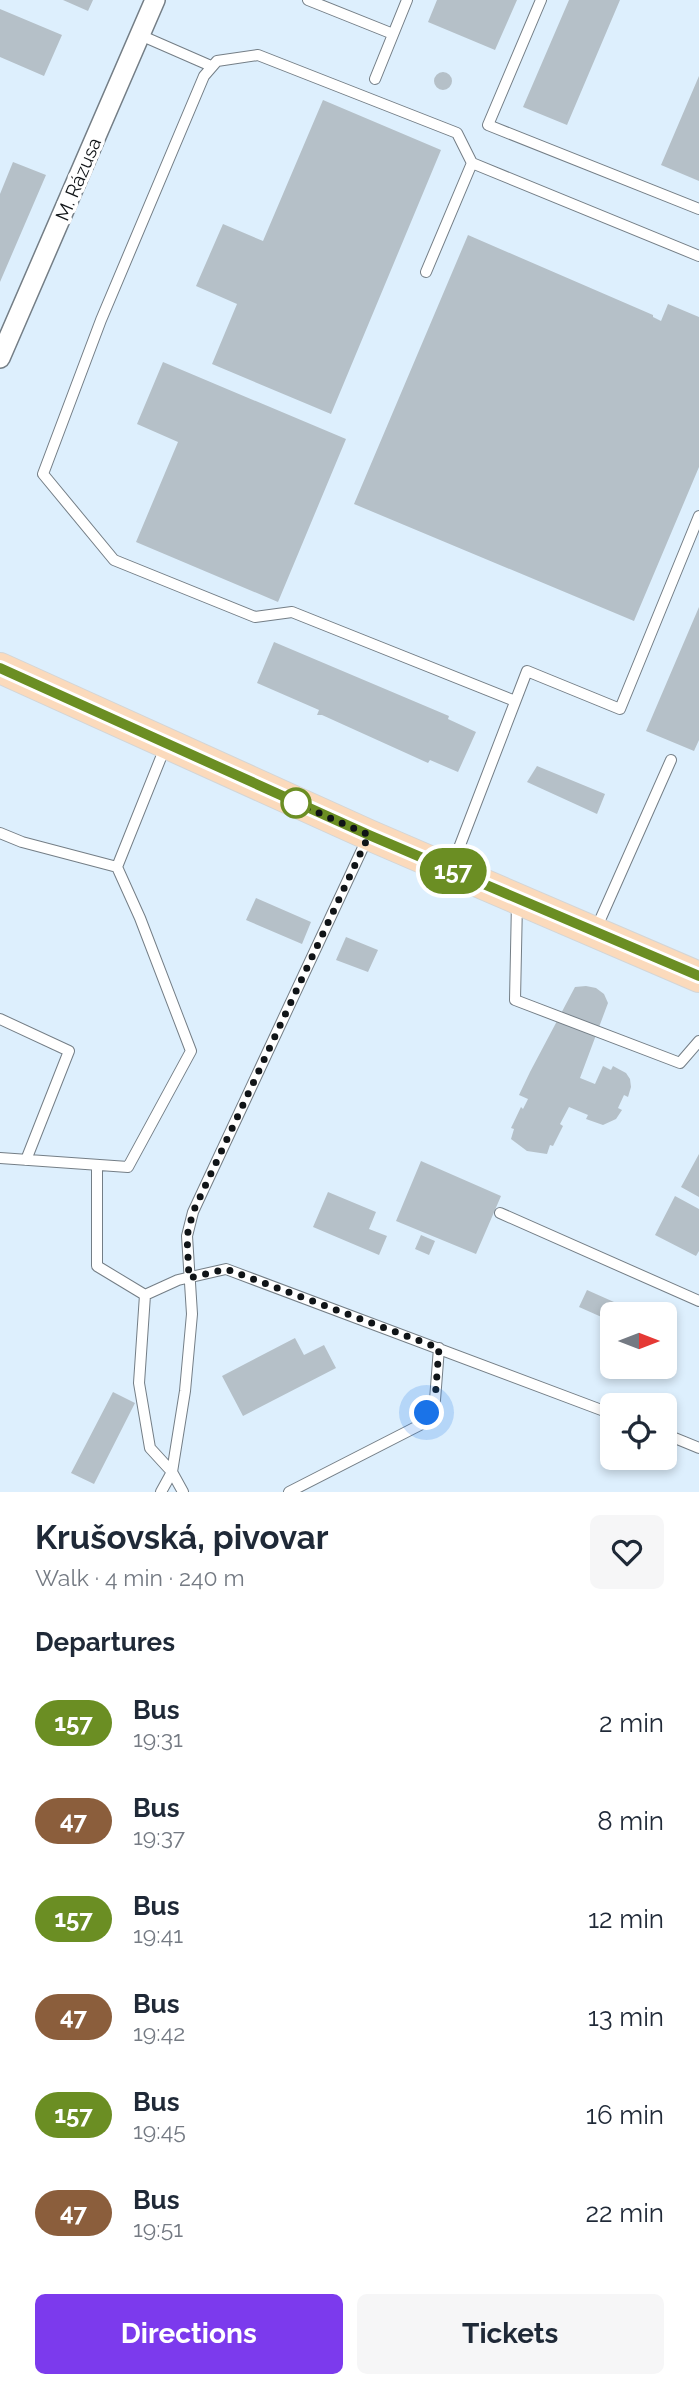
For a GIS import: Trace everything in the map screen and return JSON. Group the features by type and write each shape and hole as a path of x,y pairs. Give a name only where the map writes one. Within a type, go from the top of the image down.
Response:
{"main road":[{"path":"0,668 369,835 699,976"}],"street":[{"name":"M. Rázusa","path":"0,358 155,0"}],"lane":[{"path":"307,0 393,34"},
{"path":"375,79 407,0"},
{"path":"541,0 488,125 699,209"},
{"path":"140,35 211,66"},
{"path":"515,701 292,612 255,617 114,560 43,474 101,320 204,76 217,61 258,55 457,133 472,163 699,256"},
{"path":"426,272 472,163"},
{"path":"450,870 527,671 620,709 699,516"},
{"path":"0,1158 128,1167 191,1051 140,918 117,867 166,745"},
{"path":"595,931 671,760"},
{"path":"0,833 22,842 117,867"},
{"path":"160,1492 172,1472 185,1391 192,1314 187,1236 193,1212 369,835"},
{"path":"517,898 515,1000 680,1063 699,1041"},
{"path":"0,1019 69,1051 26,1160"},
{"path":"97,1165 97,1266 145,1295"},
{"path":"500,1213 699,1301"},
{"path":"145,1295 189,1278 226,1269 600,1409"},
{"path":"145,1295 139,1383 150,1448 172,1472 183,1492"},
{"path":"289,1492 420,1425 435,1400 439,1348"},
{"path":"677,1439 699,1448"}],"shaded area":[{"path":"0,0 699,0 699,1492 0,1492"}],"building":[{"path":"63,0 93,0 88,11"},
{"path":"437,0 517,0 495,50 428,22"},
{"path":"569,0 620,0 567,125 523,107"},
{"path":"0,9 62,35 44,76 0,57"},
{"path":"443,72 451,77 452,81 447,89 443,90 435,85 434,81 439,73"},
{"path":"699,76 699,181 661,165"},
{"path":"323,100 441,150 331,414 212,364 237,304 196,286 223,224 263,241"},
{"path":"13,162 46,175 0,282 0,194"},
{"path":"468,235 653,315 661,321 668,304 699,317 699,467 634,621 354,504"},
{"path":"163,362 346,439 278,602 136,542 178,442 137,424"},
{"path":"699,607 699,740 694,751 646,731"},
{"path":"274,642 449,716 448,719 476,732 458,772 430,760 428,763 317,715 319,710 257,683"},
{"path":"537,766 605,794 597,814 527,782"},
{"path":"256,898 311,922 302,944 246,920"},
{"path":"346,937 378,950 368,972 336,960"},
{"path":"575,987 596,988 604,994 608,1003 580,1078 595,1084 603,1066 611,1070 613,1066 626,1073 630,1079 628,1097 624,1095 618,1108 622,1110 616,1119 603,1125 586,1119 588,1115 569,1107 560,1124 563,1126 547,1154 527,1151 511,1139 514,1129 511,1128 528,1099 519,1095"},
{"path":"699,1154 699,1197 681,1187"},
{"path":"421,1161 501,1196 476,1254 396,1221"},
{"path":"328,1192 376,1212 369,1229 387,1236 379,1255 313,1227"},
{"path":"675,1196 699,1209 699,1251 696,1256 655,1235"},
{"path":"421,1235 435,1241 429,1255 415,1249"},
{"path":"587,1290 614,1302 600,1302 600,1316 579,1307"},
{"path":"295,1338 304,1355 324,1345 336,1368 243,1416 222,1376"},
{"path":"113,1392 135,1403 94,1484 71,1473"}],"bus line":[{"name":"157","path":"0,668 369,835 699,976"}],"route":[{"path":"296,803 369,835 193,1212 187,1236 189,1278 226,1269 439,1348 435,1400 427,1413"}]}
